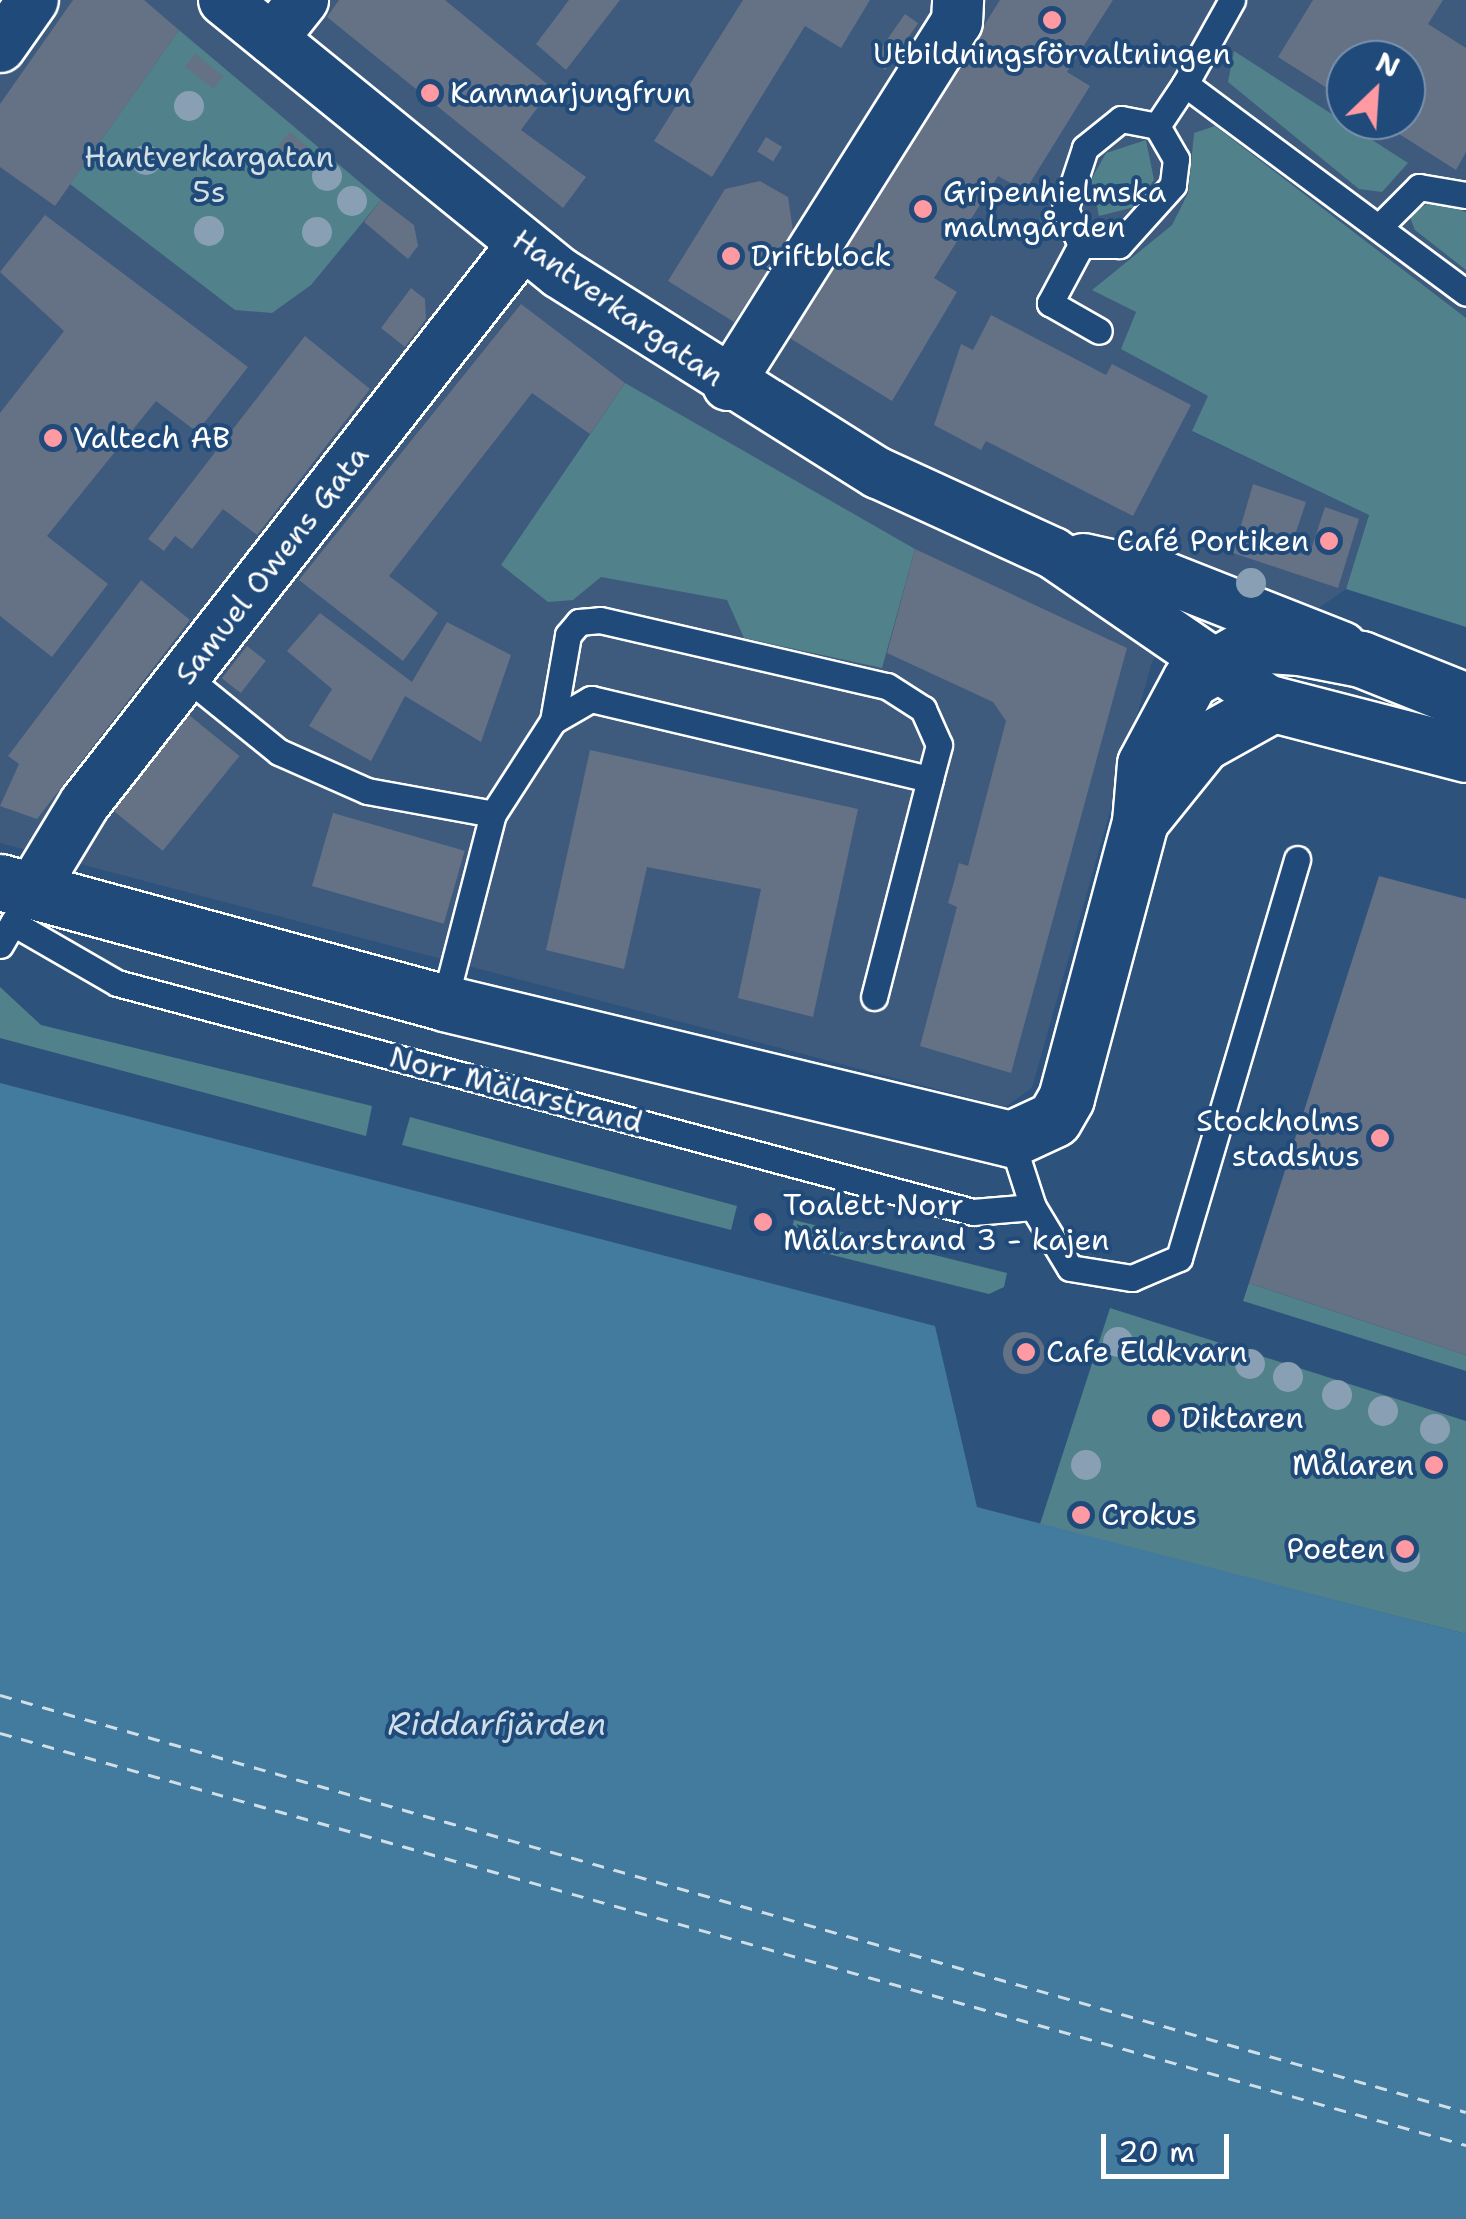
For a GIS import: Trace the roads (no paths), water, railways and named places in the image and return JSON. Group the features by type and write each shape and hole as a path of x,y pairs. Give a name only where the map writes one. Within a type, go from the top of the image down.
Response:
{"street":[{"path":"0,47 34,0"},
{"name":"Hantverkargatan","path":"224,0 523,244 728,385 878,473 1053,552 1290,621 1361,659 1466,700"},
{"path":"272,39 303,0"},
{"path":"728,385 957,22 958,0"},
{"name":"Samuel Owens Gata","path":"15,899 85,803 523,244"},
{"name":"Hantverkargatan","path":"1053,552 1218,660 1273,704 1466,754"},
{"name":"Hantverkargatan","path":"1218,660 1253,644 1361,659"},
{"path":"15,899 1022,1136 1066,1098 1140,822 1145,764 1169,707 1218,660"},
{"path":"1140,822 1203,743 1273,704"}],"lane":[{"path":"1157,126 1232,0"},
{"path":"1185,84 1466,293"},
{"path":"1121,119 1157,126 1176,159 1157,211 1119,245 1081,245 1065,209 1085,148 1121,119"},
{"path":"1380,226 1419,188 1466,194"},
{"path":"1081,245 1050,304 1099,331"},
{"path":"444,1003 493,814 553,721 568,635 578,622 600,620 887,686 924,709 939,745 874,997"},
{"path":"185,676 280,752 314,768 366,791 493,814"},
{"path":"553,721 591,699 930,779"},
{"path":"1022,1136 1033,1207 1070,1268 1132,1278 1179,1258 1297,859"},
{"path":"0,946 15,899"},
{"name":"Norr Mälarstrand","path":"15,899 117,983 973,1212 1033,1207"}],"water":[{"name":"Riddarfjärden","path":"0,1083 935,1326 977,1507 1466,1634 1466,2219 0,2219"}],"place":[{"name":"Utbildningsförvaltningen","path":"1052,20"},
{"name":"Kammarjungfrun","path":"430,93"},
{"name":"Gripenhielmska malmgården","path":"923,209"},
{"name":"Driftblock","path":"731,256"},
{"name":"Valtech AB","path":"53,438"},
{"name":"Café Portiken","path":"1329,541"},
{"name":"Stockholms stadshus","path":"1380,1138"},
{"name":"Toalett Norr Mälarstrand 3 - kajen","path":"763,1222"},
{"name":"Cafe Eldkvarn","path":"1026,1352"},
{"name":"Diktaren","path":"1161,1418"},
{"name":"Målaren","path":"1434,1465"},
{"name":"Crokus","path":"1081,1515"},
{"name":"Poeten","path":"1405,1549"}],"park label":[{"name":"Hantverkargatan 5s","path":"209,174"}]}
